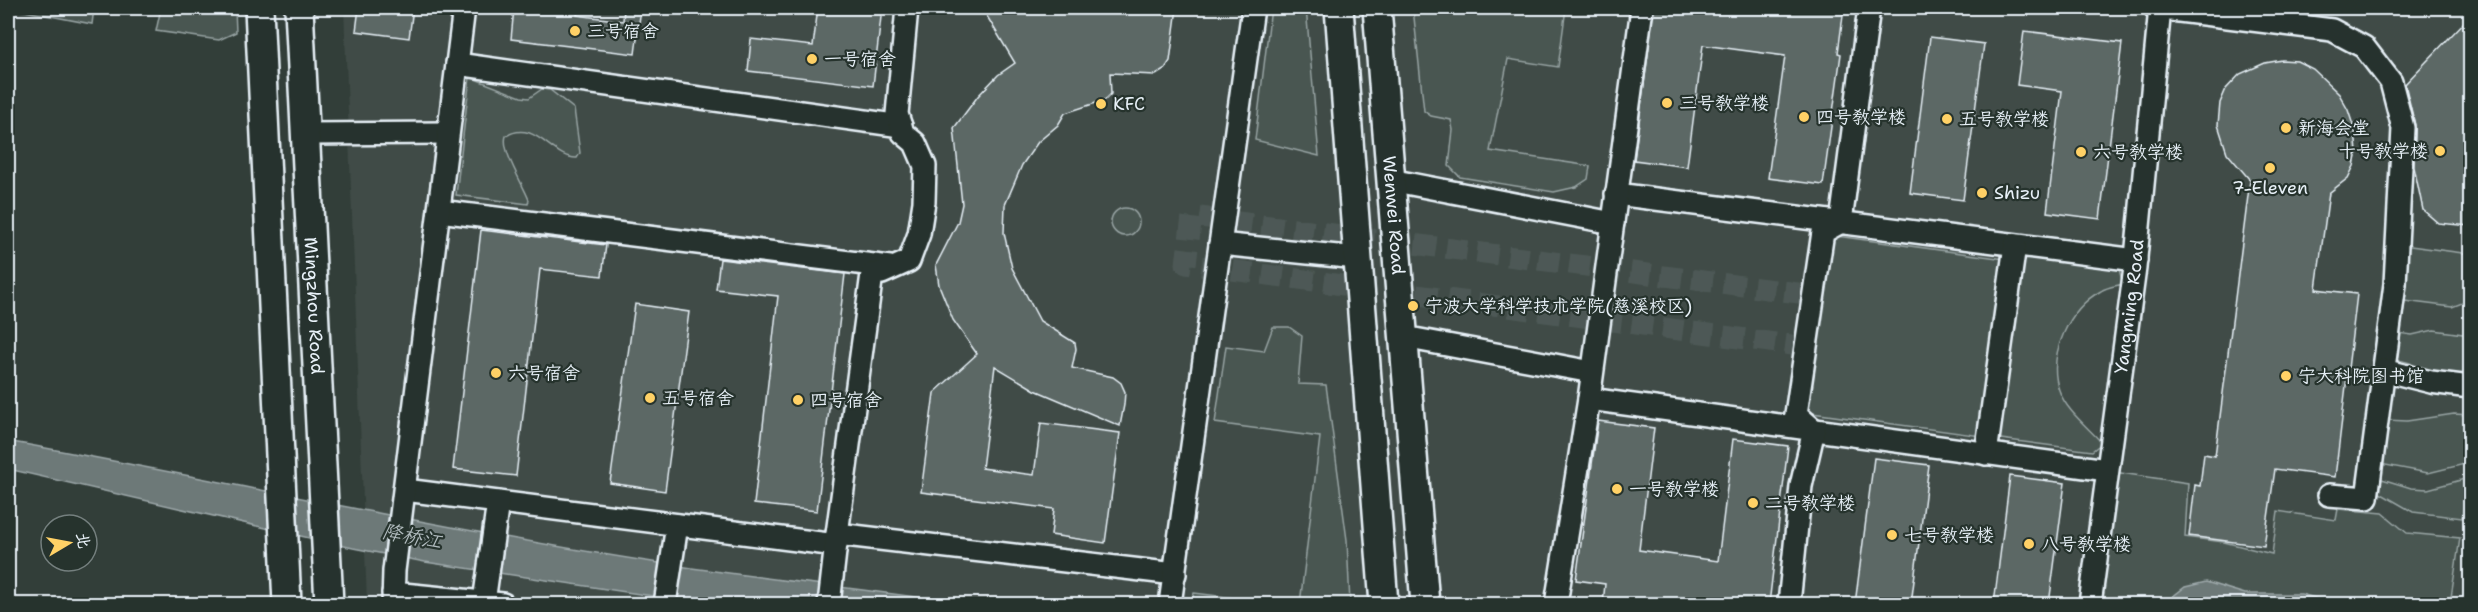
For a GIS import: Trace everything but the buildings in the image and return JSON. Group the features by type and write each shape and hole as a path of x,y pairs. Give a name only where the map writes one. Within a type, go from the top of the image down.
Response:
{"main road":[{"path":"259,8 287,604"},
{"name":"Mingzhou Road","path":"300,8 329,604"},
{"path":"1339,8 1384,604"},
{"name":"Wenwei Road","path":"1377,8 1425,604"}],"street":[{"path":"464,8 394,571 393,599 494,603 498,502"},
{"path":"829,604 872,274 909,261 919,234 924,202 925,166 915,143 903,133 897,114 907,8"},
{"path":"1170,604 1253,8"},
{"path":"1556,604 1589,399 1642,8"},
{"path":"1841,222 1869,8"},
{"path":"2155,8 2332,30 2364,47 2391,82 2403,128 2394,284 2367,498 2330,495"},
{"name":"Yangming Road","path":"2090,604 2136,260 2160,8"},
{"path":"456,64 901,126"},
{"path":"306,134 448,133"},
{"path":"1390,180 1613,223"},
{"path":"1616,194 2136,260"},
{"path":"439,211 894,268"},
{"path":"1814,430 1796,414 1823,232 1841,222"},
{"path":"1220,244 1357,258"},
{"path":"1986,454 2015,245"},
{"path":"1404,338 1592,372"},
{"path":"2383,370 2431,382 2470,387"},
{"path":"1589,399 2107,470"},
{"path":"1789,604 1801,486 1814,430"},
{"path":"405,490 676,525 837,539 1174,574"},
{"path":"665,604 676,525"}],"shaded area":[{"path":"9,8 94,8 92,24"},
{"path":"161,8 235,8 236,32 219,40 156,31"},
{"name":"宁波大学科学技术学院(慈溪校区)","path":"344,8 2470,8 2470,604 367,604"},
{"path":"1271,8 1306,8 1319,156 1255,140"},
{"path":"1413,8 1566,8 1558,67 1508,59 1490,151 1590,166 1588,179 1576,187 1554,192 1460,177 1449,166 1453,130 1451,120 1431,116 1424,111"},
{"path":"470,77 521,97 529,98 542,89 550,90 574,109 580,153 577,158 568,157 535,135 526,132 516,132 506,136 507,150 529,200 528,204 456,195"},
{"path":"1125,208 1135,212 1139,222 1135,232 1125,236 1115,232 1111,222 1115,212"},
{"path":"1829,235 2005,259 1981,436 1805,412"},
{"path":"2403,245 2470,254 2470,300 2452,307 2397,300"},
{"path":"2018,256 2118,266 2123,284 2103,290 2079,309 2064,334 2056,362 2056,376 2062,398 2072,412 2102,443 2092,451 1993,438"},
{"path":"1273,327 1289,327 1302,336 1298,384 1326,385 1347,540 1350,604 1300,604 1320,437 1215,423 1226,346 1264,351"},
{"path":"2434,330 2470,335 2470,380 2423,371 2410,363 2395,359 2399,333 2412,335"},
{"path":"2454,414 2470,415 2469,463 2428,473 2380,464 2386,420 2407,421"},
{"path":"2114,472 2188,483 2185,537 2224,542 2272,554 2278,511 2336,520 2338,509 2383,513 2407,533 2460,538 2450,604 2096,604"},
{"path":"2468,478 2462,518 2413,512 2380,493 2382,479 2411,488 2428,489"},
{"path":"1194,593 1282,604 1191,604"}],"water":[{"name":"降桥江","path":"8,441 577,550 697,569 963,604 706,604 425,562 353,548 8,469"},
{"path":"2206,582 2245,594 2301,594 2336,604 2163,604 2185,587"}],"tunnel":[{"path":"1806,347 1186,264 1192,216 1814,295"}],"place":[{"name":"三号宿舍","path":"575,31"},
{"name":"一号宿舍","path":"812,59"},
{"name":"三号教学楼","path":"1667,103"},
{"name":"KFC","path":"1101,104"},
{"name":"四号教学楼","path":"1804,117"},
{"name":"五号教学楼","path":"1947,119"},
{"name":"新海会堂","path":"2286,128"},
{"name":"十号教学楼","path":"2440,151"},
{"name":"六号教学楼","path":"2081,152"},
{"name":"7-Eleven","path":"2270,168"},
{"name":"Shizu","path":"1982,193"},
{"name":"宁波大学科学技术学院(慈溪校区)","path":"1413,306"},
{"name":"六号宿舍","path":"496,373"},
{"name":"宁大科院图书馆","path":"2286,376"},
{"name":"五号宿舍","path":"650,398"},
{"name":"四号宿舍","path":"798,400"},
{"name":"一号教学楼","path":"1617,489"},
{"name":"二号教学楼","path":"1753,503"},
{"name":"七号教学楼","path":"1892,535"},
{"name":"八号教学楼","path":"2029,544"}]}
